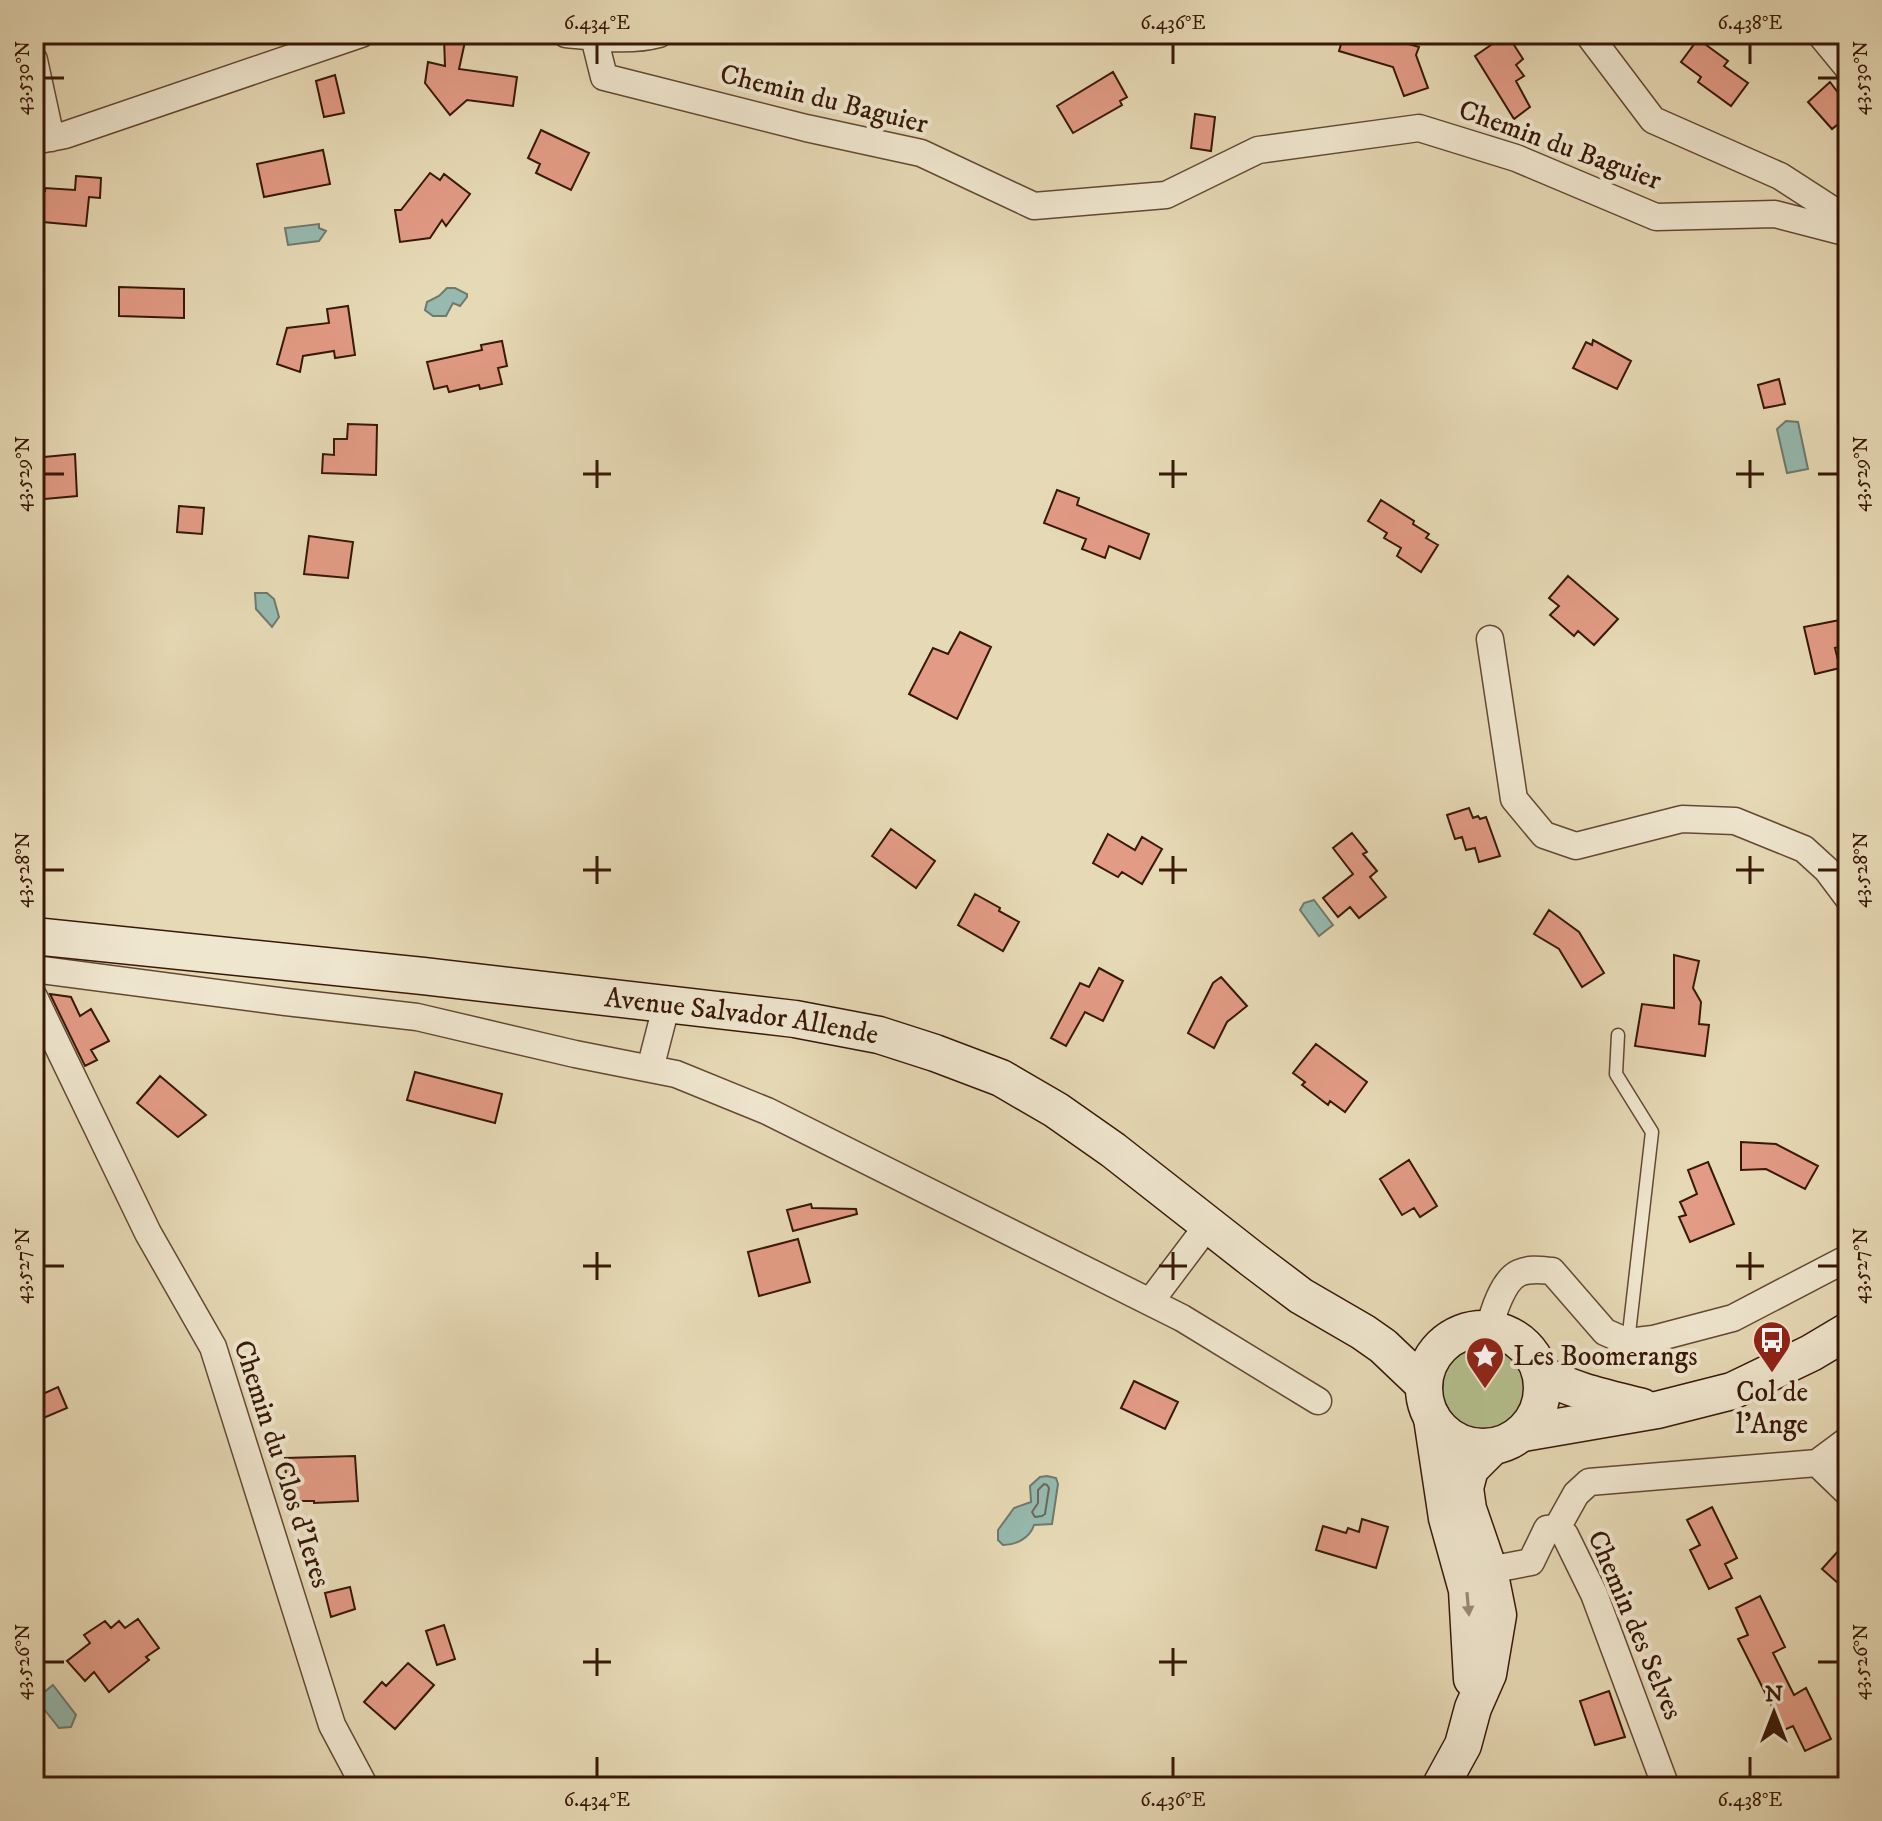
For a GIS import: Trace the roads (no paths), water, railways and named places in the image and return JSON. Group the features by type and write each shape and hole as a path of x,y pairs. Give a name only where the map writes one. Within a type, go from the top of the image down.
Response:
{"main road":[{"name":"Avenue Salvador Allende","path":"34,936 795,1019 879,1035 935,1053 1001,1078 1056,1110 1113,1150 1301,1296 1383,1346 1428,1402"},
{"path":"1440,1787 1463,1745 1473,1708 1488,1674 1498,1615 1489,1570 1468,1509 1465,1488 1470,1469 1534,1420 1543,1389 1534,1357 1522,1343 1507,1334 1489,1329 1470,1330 1452,1338 1432,1358 1426,1371 1428,1402 1447,1518 1467,1590 1473,1708"},
{"path":"1428,1402 1443,1432 1457,1442 1474,1447 1657,1410 1732,1391 1811,1353 1848,1331"},
{"name":"Avenue Salvador Allende","path":"1363,1332 1452,1338"},
{"path":"1541,1374 1586,1394 1657,1410"}],"street":[{"path":"34,60 43,139 65,135 361,34"},
{"path":"566,34 594,37 648,37 659,34"},
{"name":"Chemin du Baguier","path":"1588,34 1653,120 1780,176 1848,220"},
{"path":"1820,34 1848,68"},
{"name":"Chemin du Baguier","path":"594,37 604,77 806,128 921,153 1034,206 1166,195 1258,150 1419,128 1516,158 1656,217 1775,214 1848,233"},
{"path":"1490,639 1514,799 1544,835 1576,846 1682,819 1735,821 1804,849 1827,870 1848,898"},
{"path":"34,969 417,1017 676,1074 767,1111 1182,1318 1318,1401"},
{"name":"Chemin du Clos d'Ieres","path":"34,997 148,1233 213,1347 332,1725 365,1787"},
{"path":"650,1069 667,1003"},
{"path":"1150,1302 1208,1225"},
{"path":"1489,1329 1503,1290 1516,1273 1534,1269 1552,1271 1605,1332 1628,1342 1653,1339 1733,1318 1848,1258"},
{"path":"1557,1528 1576,1494 1589,1482 1817,1463 1848,1440"},
{"path":"1817,1463 1848,1493"},
{"path":"1447,1518 1461,1528 1475,1567 1489,1570"},
{"name":"Chemin des Selves","path":"1489,1570 1531,1562 1547,1529 1557,1528 1565,1535 1594,1594 1666,1787"}],"lane":[{"path":"1618,1035 1616,1074 1652,1132 1628,1342"}],"water":[{"path":"319,224 319,228 326,231 319,241 288,245 285,228"},
{"path":"447,288 455,288 467,297 460,306 453,303 446,316 433,316 425,310 427,302"},
{"path":"1786,421 1798,422 1808,469 1787,473 1777,429"},
{"path":"255,593 267,593 274,599 279,617 272,627 256,609"},
{"path":"1314,900 1333,925 1319,936 1300,910 1304,903"},
{"path":"1040,1477 1056,1478 1058,1484 1052,1524 1034,1525 1022,1540 1003,1545 998,1540 998,1530 1014,1508 1031,1502 1030,1486"},
{"path":"53,1685 76,1715 71,1727 59,1728 36,1699"}],"place":[{"name":"Col de l'Ange","path":"1772,1374"},
{"name":"Les Boomerangs","path":"1485,1390"}]}
